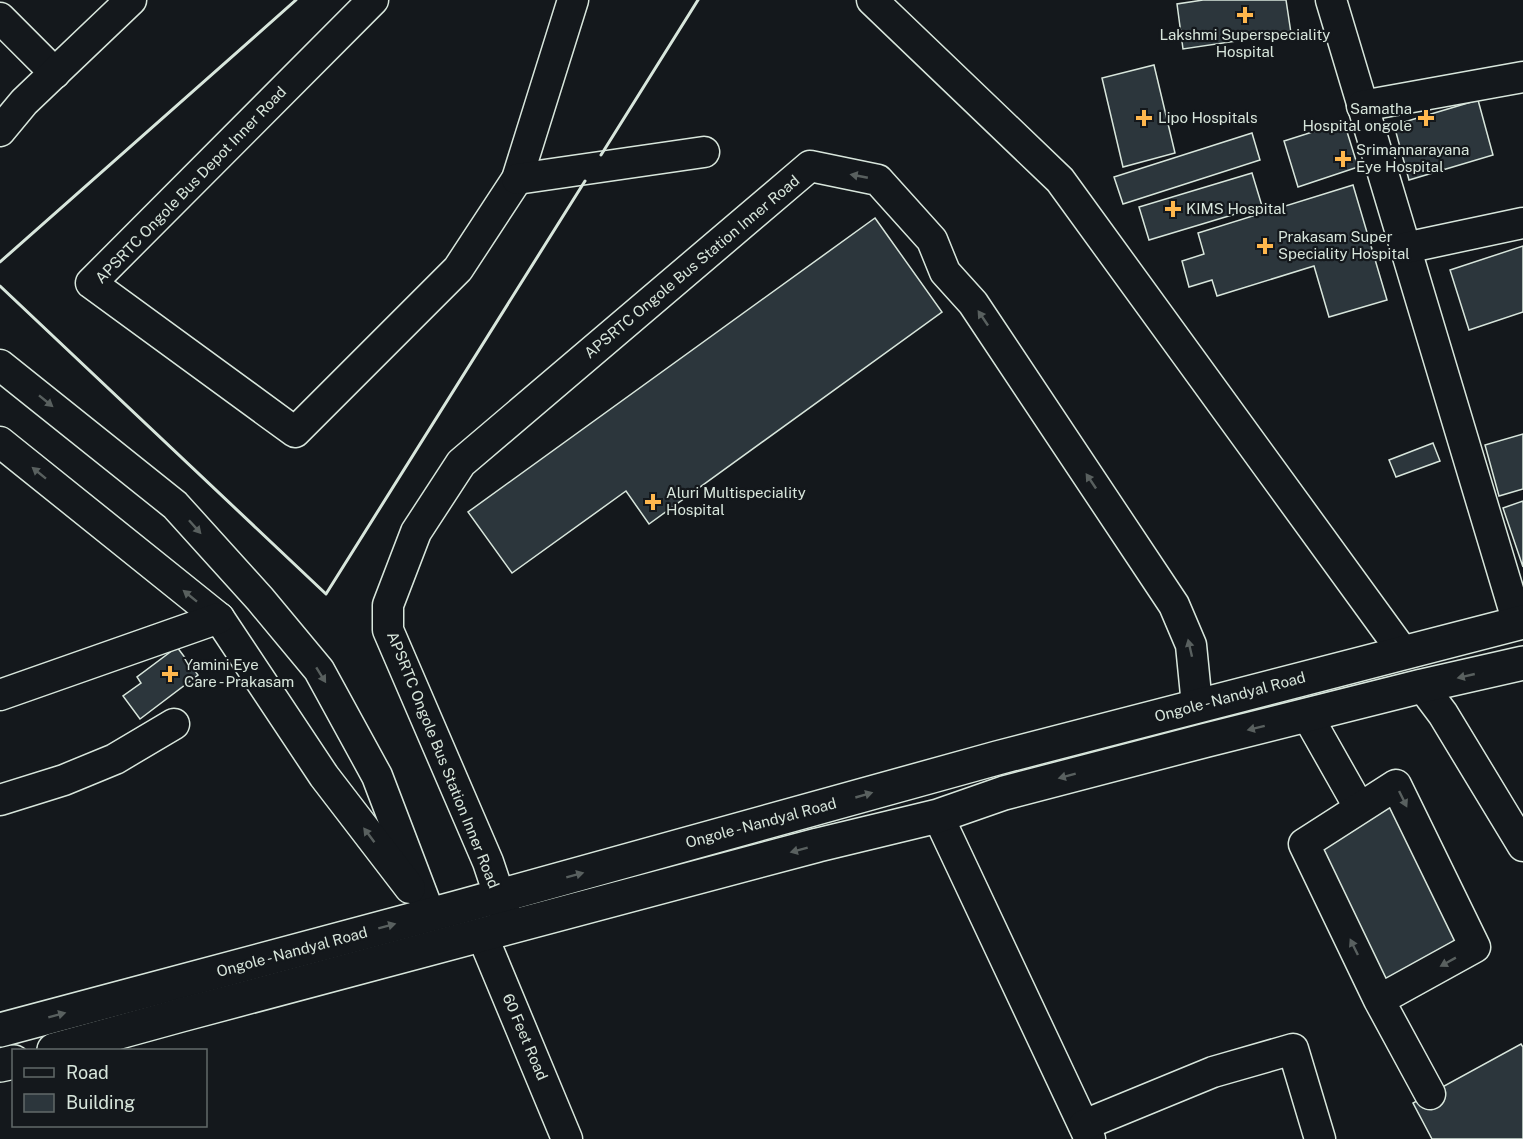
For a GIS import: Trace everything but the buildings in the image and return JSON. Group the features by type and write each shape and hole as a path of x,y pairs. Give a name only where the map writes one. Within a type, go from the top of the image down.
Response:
{"main road":[{"name":"Ongole - Nandyal Road","path":"0,1030 485,900 997,758 1520,622"},
{"path":"58,1049 818,845 938,816 1004,793 1422,686 1523,663"},
{"path":"1197,705 1207,740"},
{"path":"485,900 496,931"},
{"path":"430,915 440,946"}],"street":[{"path":"0,131 24,102 131,0"},
{"name":"APSRTC Ongole Bus Depot Inner Road","path":"373,0 91,283 295,432 458,269 517,179 573,0"},
{"path":"872,0 1060,180 1403,652"},
{"path":"1331,0 1520,622"},
{"path":"0,18 55,73"},
{"path":"1362,106 1523,77"},
{"path":"517,179 704,152"},
{"name":"APSRTC Ongole Bus Station Inner Road","path":"485,900 488,862 388,630 388,605 416,532 461,464 810,166 878,180 932,240 945,272 973,303 1174,605 1191,645 1197,705"},
{"path":"1405,248 1523,222"},
{"path":"0,365 175,505 260,599 319,670 376,776 430,915"},
{"path":"0,442 219,618 324,776 430,915"},
{"path":"0,695 219,618"},
{"path":"1422,686 1443,714 1523,846"},
{"path":"1307,716 1359,807"},
{"path":"0,800 64,780 115,759 174,724"},
{"path":"1379,1000 1475,947 1396,785 1304,844 1379,1000 1430,1094"},
{"path":"938,816 1087,1132 1212,1072 1293,1049 1320,1139"},
{"name":"60 Feet Road","path":"496,931 567,1139"}],"wall":[{"path":"0,262 296,0"},
{"path":"601,155 698,0"},
{"path":"0,286 326,594 585,181"}],"place":[{"name":"Lakshmi Superspeciality Hospital","path":"1245,15"},
{"name":"Lipo Hospitals","path":"1144,118"},
{"name":"Samatha Hospital ongole","path":"1426,118"},
{"name":"Srimannarayana Eye Hospital","path":"1343,159"},
{"name":"KIMS Hospital","path":"1173,209"},
{"name":"Prakasam Super Speciality Hospital","path":"1265,246"},
{"name":"Aluri Multispeciality Hospital","path":"653,502"},
{"name":"Yamini Eye Care - Prakasam","path":"170,674"}]}
